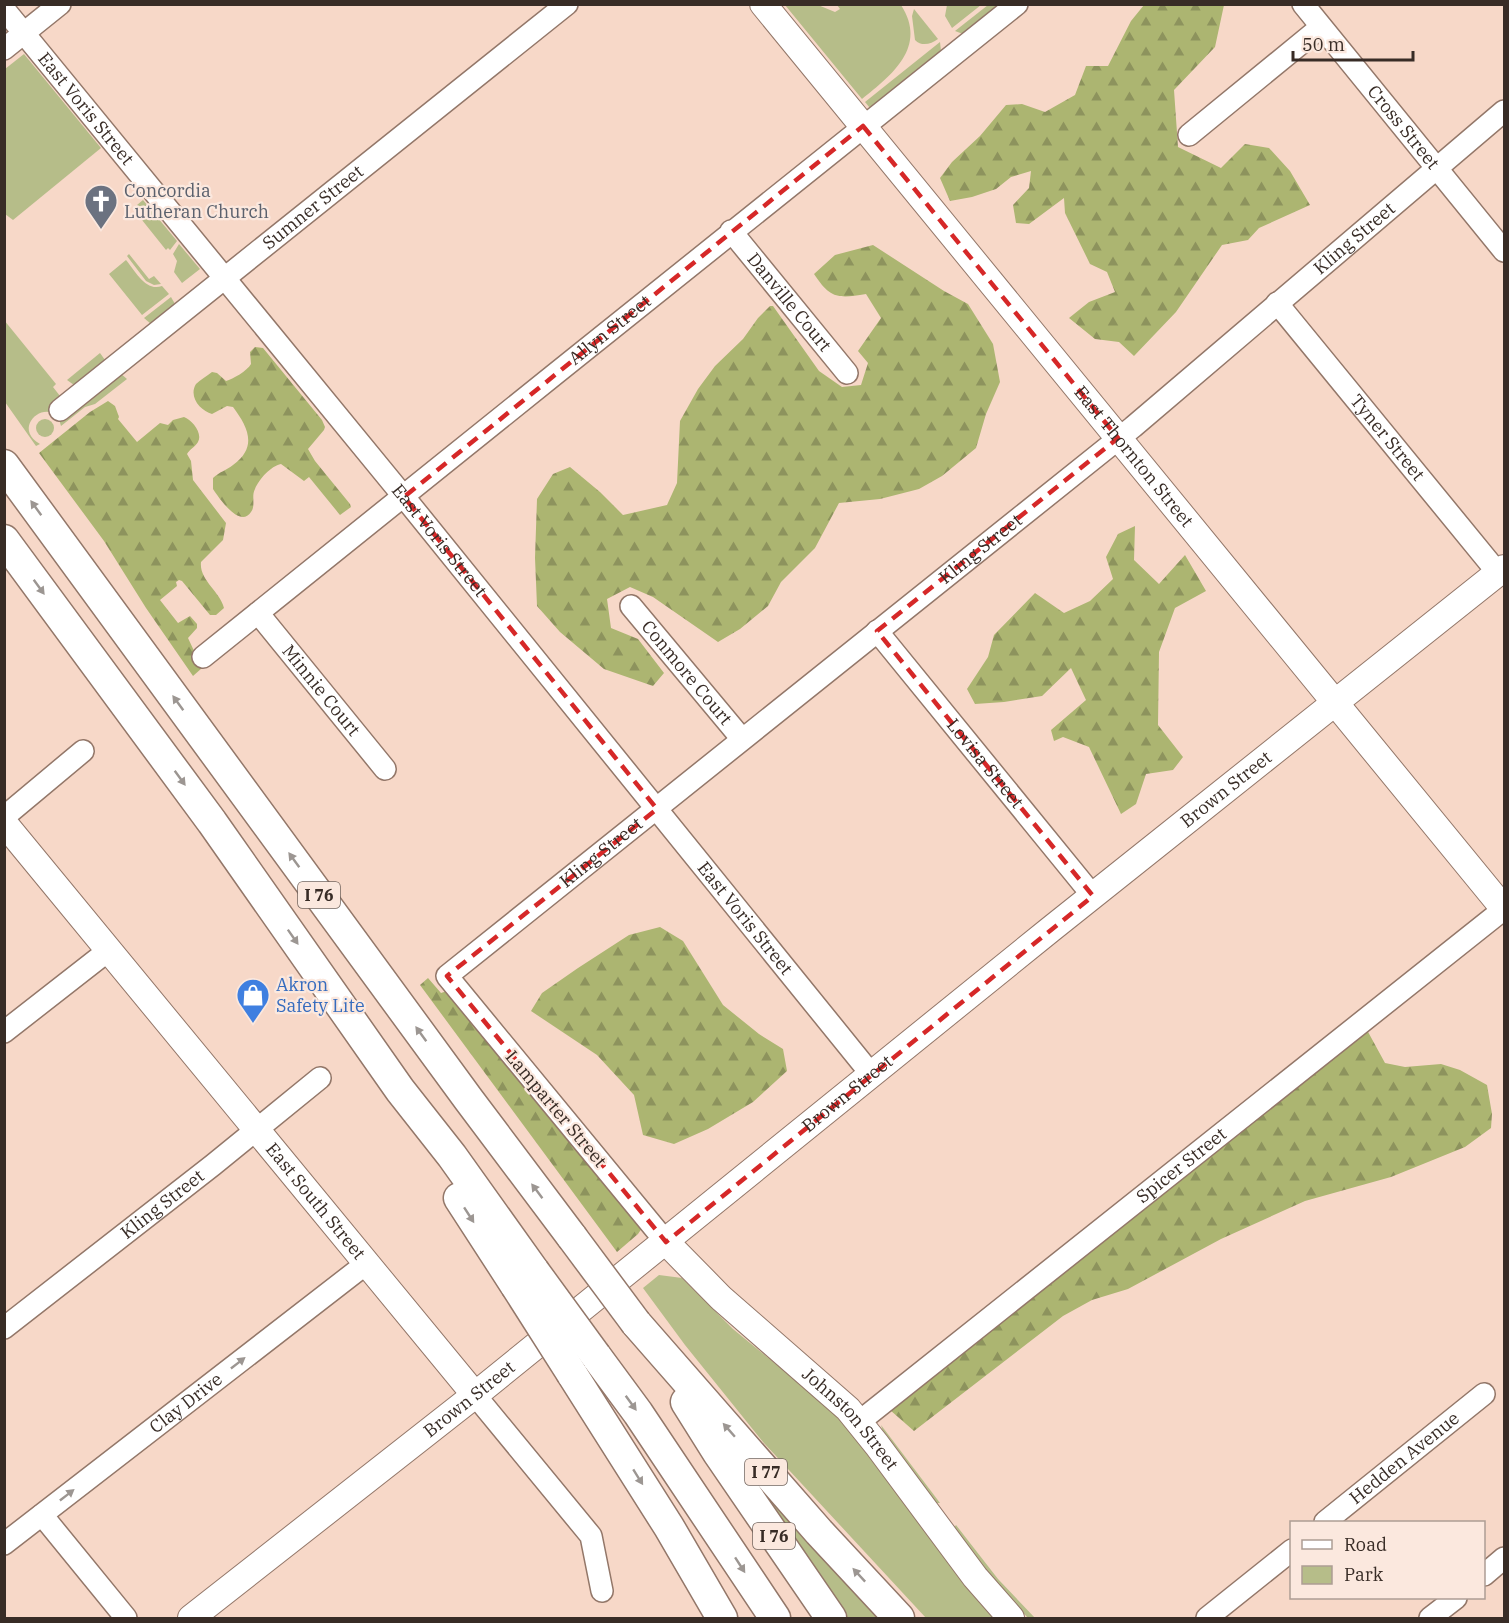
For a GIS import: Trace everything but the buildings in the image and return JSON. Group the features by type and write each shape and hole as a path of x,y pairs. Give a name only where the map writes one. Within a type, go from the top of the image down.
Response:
{"highway":[{"name":"I 76","path":"4,465 469,1100 636,1323 718,1453 831,1618"},
{"name":"I 76","path":"4,540 212,822 400,1090 452,1156 525,1279"},
{"path":"525,1279 596,1356 638,1413 775,1618"},
{"path":"525,1279 572,1374 669,1527 722,1618"},
{"name":"I 77","path":"636,1323 811,1523 899,1618"},
{"path":"669,1527 701,1618"}],"main road":[{"name":"East Thornton Street","path":"763,4 1504,909"},
{"name":"Brown Street","path":"190,1618 475,1395 1501,570"},
{"name":"East South Street","path":"4,823 475,1395"},
{"name":"Johnston Street","path":"666,1242 721,1298 801,1366 859,1422 975,1577 1011,1618"}],"street":[{"path":"4,49 60,4"},
{"name":"Sumner Street","path":"60,410 567,4"},
{"name":"Allyn Street","path":"203,657 404,497 730,231 1017,4"},
{"name":"Cross Street","path":"1303,4 1504,250"},
{"name":"East Voris Street","path":"4,9 872,1074"},
{"path":"1189,135 1321,27"},
{"name":"Kling Street","path":"447,976 1118,438 1504,111"},
{"name":"Danville Court","path":"730,231 847,373"},
{"name":"Tyner Street","path":"1277,303 1501,570"},
{"name":"Conmore Court","path":"631,606 742,739"},
{"name":"Minnie Court","path":"258,614 385,769"},
{"name":"Lovisa Street","path":"877,631 1093,896"},
{"path":"4,818 83,751"},
{"name":"Spicer Street","path":"859,1422 1504,909"},
{"path":"4,1032 109,950"},
{"name":"Lamparter Street","path":"447,976 666,1242"},
{"name":"Kling Street","path":"4,1328 320,1078"},
{"name":"Clay Drive","path":"4,1544 367,1263"},
{"name":"Hedden Avenue","path":"1326,1521 1484,1394"},
{"name":"East South Street","path":"475,1395 591,1536 602,1591"},
{"path":"42,1515 126,1618"},
{"path":"1207,1618 1290,1552"},
{"path":"1485,1574 1504,1558"},
{"path":"1430,1618 1455,1599"}],"highlighted area":[{"path":"863,126 1118,438 877,631 1093,896 666,1242 447,976 657,809 404,497"}],"green space":[{"path":"947,4 981,5 952,28 945,16"},
{"path":"785,5 818,5 835,12 840,9 837,5 901,5 911,34 908,47 895,70 862,99"},
{"path":"988,5 1000,5 963,34 955,31"},
{"path":"1144,5 1224,5 1215,47 1174,90 1178,147 1221,168 1245,144 1269,148 1290,171 1310,205 1259,228 1248,240 1222,245 1176,312 1134,356 1119,342 1095,339 1069,318 1089,302 1115,292 1107,272 1090,264 1065,213 1064,198 1029,224 1016,223 1013,205 1029,188 1031,171 1011,177 996,189 950,201 940,178 952,162 980,136 1006,105 1022,104 1045,112 1075,95 1086,66 1108,66 1131,21"},
{"path":"914,9 938,39 927,44 921,44 915,40 912,16"},
{"path":"940,42 941,51 870,108 865,102"},
{"path":"24,54 101,148 13,220 5,214 5,69"},
{"path":"143,200 177,241 170,250 168,248 166,250 142,220 146,216 137,205"},
{"path":"179,244 200,269 182,283 174,272 177,261 173,254"},
{"path":"873,245 968,304 993,344 1000,382 986,414 976,448 942,476 919,489 880,499 839,503 815,548 781,582 768,606 740,629 718,642 653,597 630,587 607,599 611,628 638,639 664,673 653,686 604,669 560,632 537,606 535,558 537,499 553,474 570,467 623,515 667,505 677,483 680,421 698,389 715,366 743,339 770,306 773,306 819,371 842,387 861,385 868,363 858,351 881,318 866,294 835,295 825,288 814,274 835,255"},
{"path":"129,254 149,279 154,276 161,284 154,285 146,281 127,256"},
{"path":"126,260 146,284 162,286 169,294 142,315 109,274"},
{"path":"171,297 175,304 151,324 144,318"},
{"path":"4,320 56,384 53,387 60,396 50,404 62,420 120,373 127,379 95,404 85,407 61,426 57,417 50,412 43,412 36,416 31,421 29,429 31,436 40,444 36,446 5,402"},
{"path":"255,347 263,348 322,420 324,430 308,449 350,504 351,507 340,515 309,477 304,481 281,464 269,470 259,481 254,492 252,510 246,516 236,515 213,489 213,478 231,467 246,451 248,437 243,422 233,407 227,406 212,414 197,403 194,389 196,384 212,372 217,373 226,381 240,374 251,364 250,352"},
{"path":"100,353 105,360 74,385 67,380"},
{"path":"108,401 115,406 118,419 137,442 160,423 168,425 173,420 184,417 198,431 198,442 187,454 191,461 193,480 226,523 223,540 201,562 201,568 224,608 216,615 210,615 179,580 176,582 177,586 160,600 178,623 190,616 197,624 197,628 188,638 202,668 193,676 146,608 104,541 39,453 90,412"},
{"path":"41,419 49,419 54,424 52,435 41,437 36,432 36,424"},
{"path":"1135,526 1134,560 1159,584 1185,555 1206,591 1175,608 1159,652 1158,725 1183,757 1173,770 1146,774 1136,804 1121,814 1089,747 1063,737 1054,741 1051,730 1086,700 1071,668 1042,696 975,704 967,689 988,657 994,635 1035,593 1064,613 1090,601 1113,579 1106,557 1118,534"},
{"path":"660,927 683,941 723,1005 759,1034 783,1049 787,1071 753,1102 708,1129 674,1144 643,1135 634,1095 597,1055 531,1011 542,993 578,968 629,935"},
{"path":"428,978 441,993 447,991 642,1228 617,1252 420,985"},
{"path":"1367,1030 1385,1063 1405,1067 1441,1064 1460,1070 1487,1085 1492,1114 1491,1128 1465,1147 1391,1177 1305,1201 1221,1239 1128,1289 1092,1300 1063,1316 914,1431 890,1410"},
{"path":"659,1275 682,1278 733,1329 794,1379 797,1376 839,1416 996,1618 926,1618 763,1442 685,1345 643,1288"},
{"path":"881,1425 940,1503 936,1503 883,1432"},
{"path":"718,1432 883,1618 843,1618"},
{"path":"956,1525 998,1579 1035,1618 1028,1618 999,1587 953,1529"}],"place":[{"name":"Concordia Lutheran Church","path":"101,230"},
{"name":"Akron Safety Lite","path":"253,1024"}]}
